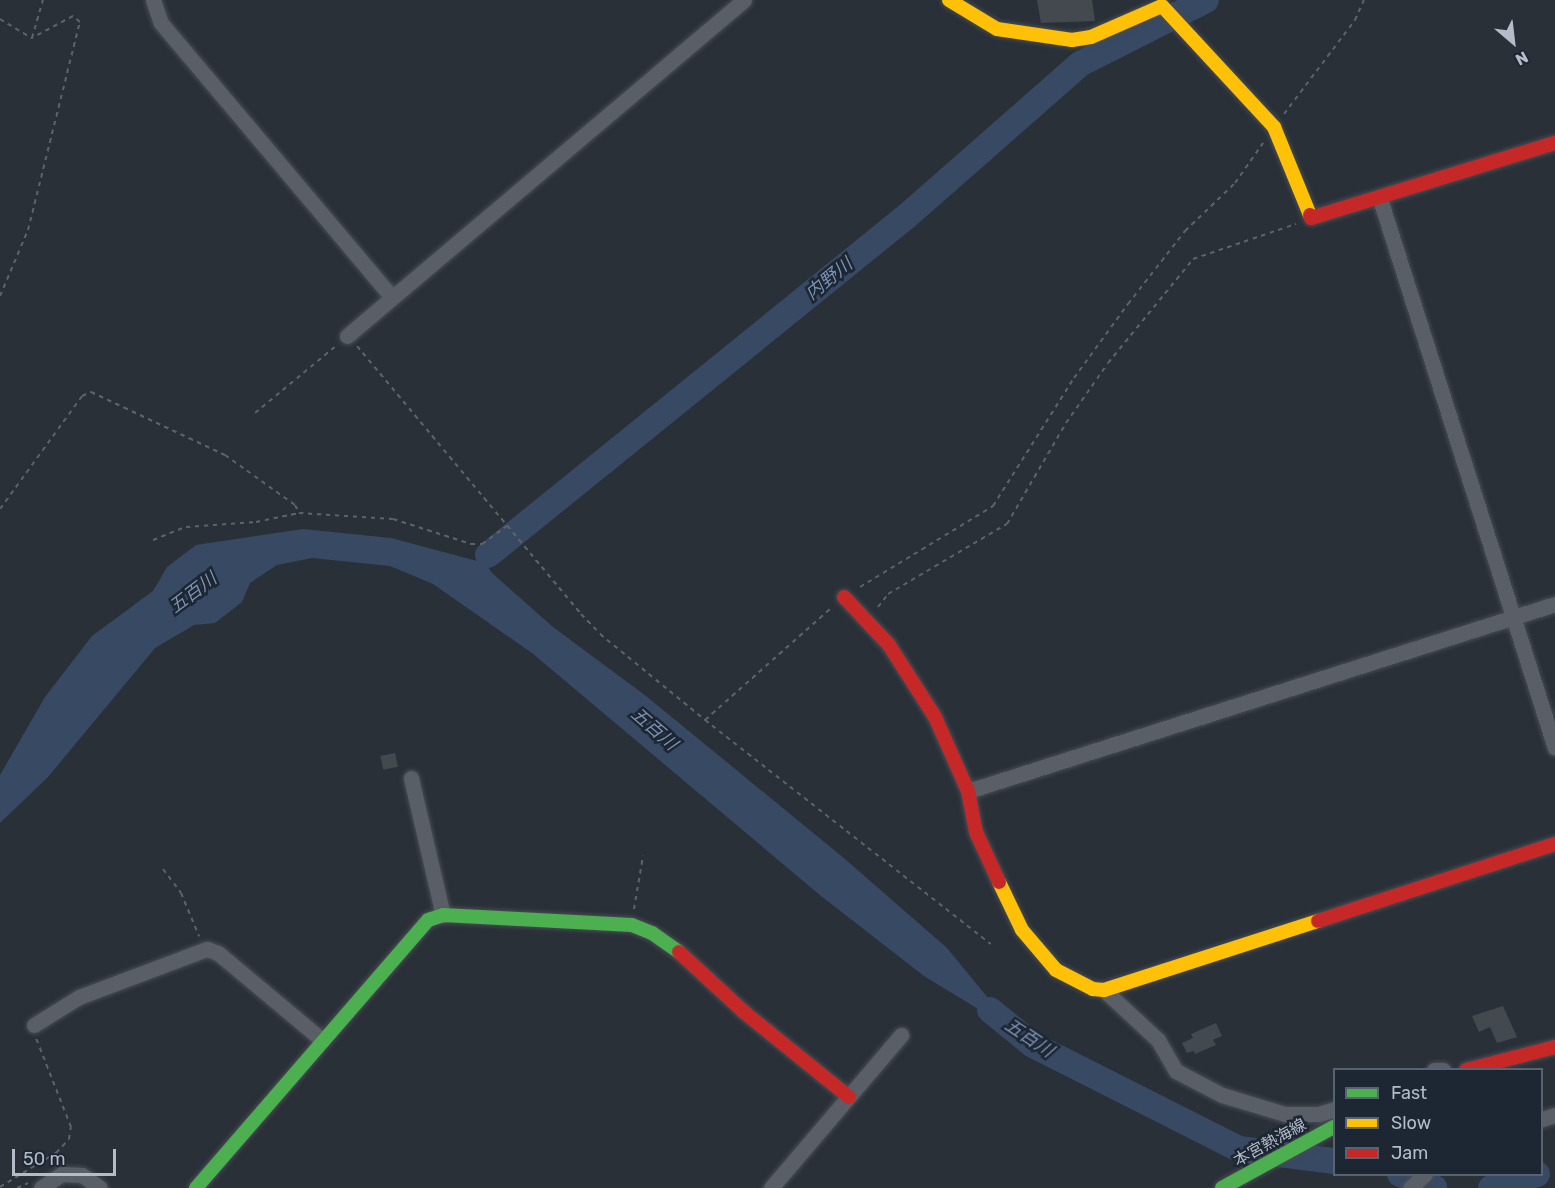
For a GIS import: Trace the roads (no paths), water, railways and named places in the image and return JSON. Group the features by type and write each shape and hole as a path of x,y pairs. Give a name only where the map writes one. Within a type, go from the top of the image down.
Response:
{"street":[{"path":"153,0 160,23 392,297"},
{"path":"347,336 744,0"},
{"path":"949,0 997,29 1072,40 1091,37 1162,6 1274,127 1311,218 1380,199 1555,143"},
{"path":"1380,199 1555,748"},
{"path":"844,597 889,645 935,717 968,791 970,812 988,860 1013,916 1034,948 1069,978 1104,990 1158,1040 1176,1071 1222,1095 1285,1114 1319,1114 1333,1110"},
{"path":"968,791 1555,604"},
{"path":"411,778 443,915"},
{"path":"1104,990 1555,844"},
{"path":"196,1188 428,920 443,915 632,925 669,943 736,1005 849,1096"},
{"path":"34,1025 79,997 207,949 218,953 322,1040"},
{"path":"771,1188 901,1035"},
{"path":"1474,1068 1555,1047"},
{"name":"本宮熱海線","path":"1228,1185 1333,1128"},
{"path":"41,1188 62,1174 82,1175 100,1188"},
{"path":"1410,1188 1423,1176"}],"water":[{"path":"303,529 391,538 477,561 512,534 515,537 486,564 492,573 553,627 646,696 845,859 947,948 1016,1032 924,976 821,896 532,653 433,584 390,566 312,558 277,565 250,583 242,602 215,623 194,625 155,648 48,777 0,823 0,775 45,697 92,636 153,591 167,567 196,545"}],"waterway":[{"name":"内野川","path":"488,555 907,216 1080,64 1206,0"},
{"name":"五百川","path":"990,1010 1033,1045 1239,1149 1333,1161"},
{"name":"五百川","path":"1405,1176 1434,1188"},
{"name":"五百川","path":"1491,1188 1530,1176"}]}
